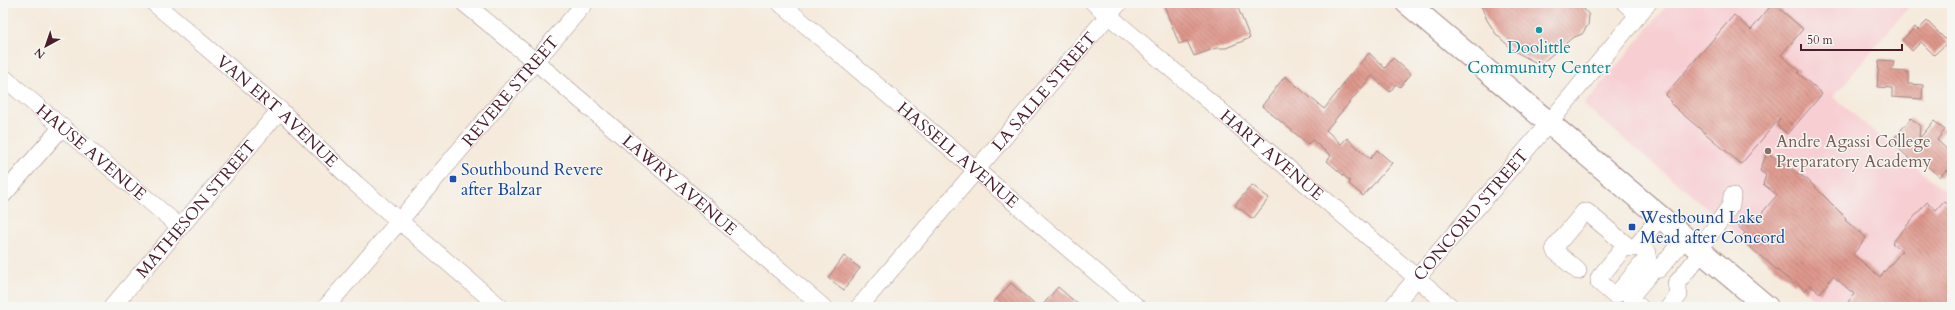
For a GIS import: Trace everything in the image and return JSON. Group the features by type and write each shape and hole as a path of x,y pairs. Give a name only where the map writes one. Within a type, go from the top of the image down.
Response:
{"main road":[{"path":"1407,3 1767,307"}],"street":[{"name":"VAN ERT AVENUE","path":"154,3 280,110 356,184 500,307"},
{"name":"LAWRY AVENUE","path":"464,3 536,62 823,307"},
{"name":"REVERE STREET","path":"326,307 585,3"},
{"name":"HASSELL AVENUE","path":"780,3 1137,307"},
{"name":"HART AVENUE","path":"1094,3 1113,9 1451,307"},
{"path":"1625,3 1643,9"},
{"name":"LA SALLE STREET","path":"859,307 1113,9"},
{"name":"CONCORD STREET","path":"1392,307 1549,123 1643,9"},
{"name":"HAUSE AVENUE","path":"3,77 180,227"},
{"name":"MATHESON STREET","path":"112,307 280,110"},
{"path":"3,195 62,127"},
{"path":"1669,307 1679,295 1676,284 1695,247 1731,205 1732,196"},
{"path":"1578,271 1555,251 1554,248 1584,212 1587,212 1632,245 1660,217"},
{"path":"1640,307 1633,302 1631,296 1653,270 1695,247"}],"shaded area":[{"name":"Andre Agassi College Preparatory Academy","path":"1669,3 1912,3 1833,97 1952,197 1952,307 1824,307 1584,105"}],"building":[{"path":"1163,3 1236,3 1250,38 1226,48 1216,48 1194,56 1187,41 1179,44"},
{"name":"Doolittle Community Center","path":"1480,3 1588,3 1584,9 1589,15 1588,25 1582,34 1572,38 1543,62 1535,62 1514,51 1496,34 1487,20"},
{"path":"1773,3 1803,29 1781,55 1800,71 1798,73 1822,94 1788,134 1777,126 1780,118 1741,164 1671,104 1672,102 1665,95 1734,15 1751,30"},
{"path":"1927,21 1948,42 1934,55 1921,42 1912,51 1902,40 1915,27 1918,30"},
{"path":"1369,53 1385,68 1393,58 1411,74 1400,87 1396,84 1390,92 1372,76 1326,130 1341,144 1347,138 1370,159 1377,150 1392,163 1363,196 1349,184 1350,181 1327,161 1331,156 1312,140 1308,144 1262,106 1285,76 1324,109 1344,84 1343,83"},
{"path":"1879,60 1894,61 1892,71 1908,72 1908,84 1923,85 1922,99 1892,97 1892,88 1877,87"},
{"path":"1911,118 1920,126 1919,139 1934,121 1945,130 1937,140 1952,154 1952,176 1946,170 1940,177 1920,160 1916,164 1891,142"},
{"path":"1767,152 1808,180 1846,218 1845,220 1866,238 1853,254 1880,277 1902,251 1892,243 1927,202 1936,210 1944,201 1952,208 1952,307 1854,307 1848,302 1854,294 1833,276 1820,293 1810,285 1805,291 1796,282 1794,284 1740,239 1745,233 1738,226 1749,214 1756,220 1777,195 1763,184 1766,175 1760,171"},
{"path":"1252,185 1269,198 1253,219 1235,205"},
{"path":"844,256 860,268 844,290 828,278"},
{"path":"1011,283 1037,307 1000,307 994,302"},
{"path":"1058,287 1081,307 1041,307"}],"place":[{"name":"Doolittle Community Center","path":"1539,30"},
{"name":"Andre Agassi College Preparatory Academy","path":"1768,151"},
{"name":"Southbound Revere after Balzar","path":"453,179"},
{"name":"Westbound Lake Mead after Concord","path":"1632,227"}]}
